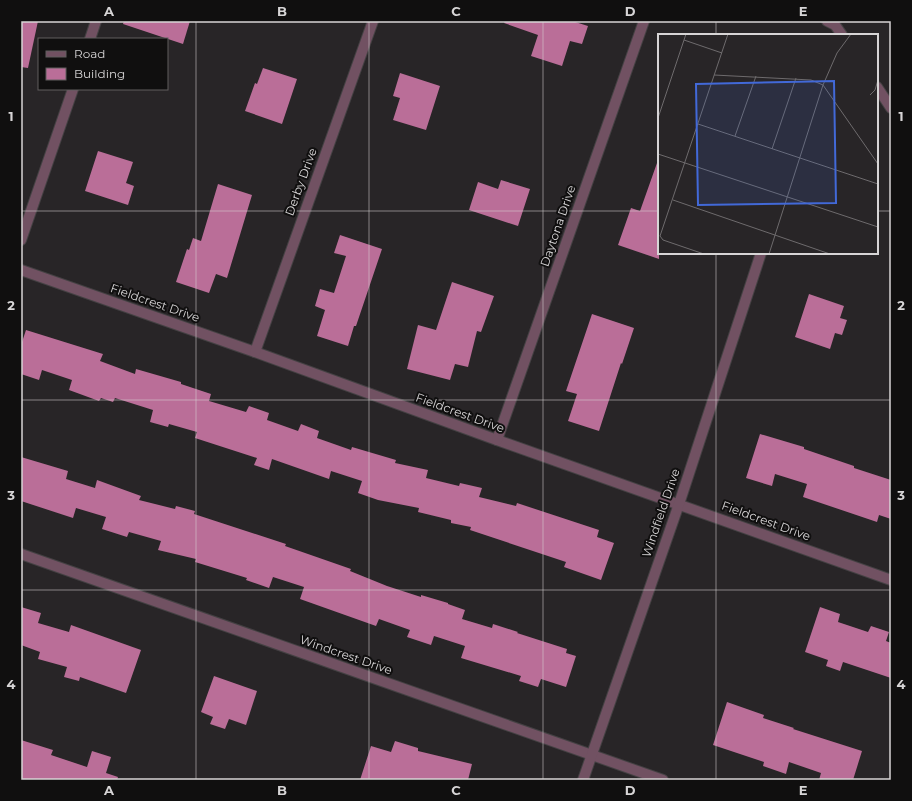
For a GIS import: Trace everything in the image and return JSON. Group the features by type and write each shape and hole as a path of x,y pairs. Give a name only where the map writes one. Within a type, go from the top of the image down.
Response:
{"street":[{"path":"90,38 96,21"},
{"name":"Derby Drive","path":"255,352 373,21"},
{"name":"Daytona Drive","path":"497,440 644,21"},
{"path":"833,26 841,34"},
{"path":"878,88 891,108"},
{"path":"21,240 73,90"},
{"name":"Windfield Drive","path":"583,780 679,504 761,254"},
{"name":"Fieldcrest Drive","path":"21,270 255,352 891,580"},
{"name":"Windcrest Drive","path":"21,554 663,780"}],"building":[{"path":"21,21 38,21 28,68 21,67"},
{"path":"124,21 190,21 183,44 123,24"},
{"path":"505,21 572,21 588,26 582,44 570,41 562,66 531,56 538,35 504,23"},
{"path":"263,68 297,79 282,124 245,111 255,83 257,84"},
{"path":"400,73 440,86 426,130 393,120 400,98 393,96"},
{"path":"98,151 133,162 126,183 134,186 128,205 85,191"},
{"path":"657,163 659,259 618,245 631,208 640,211"},
{"path":"501,180 530,189 518,226 469,210 478,182 498,189"},
{"path":"218,184 252,195 227,278 216,274 209,293 176,282 187,249 189,250 193,238 201,241"},
{"path":"340,235 382,249 348,346 317,336 325,310 315,306 320,289 334,293 346,256 334,253"},
{"path":"452,282 494,296 481,332 477,331 468,367 455,364 450,380 407,369 418,325 436,330"},
{"path":"809,294 844,306 840,318 847,320 842,335 835,333 830,349 795,337"},
{"path":"592,314 634,328 599,431 568,421 577,394 566,391"},
{"path":"26,330 103,354 100,361 135,374 136,369 181,382 181,384 211,394 209,401 246,412 249,406 269,413 267,420 298,431 301,424 319,431 317,438 351,450 352,447 396,460 395,463 428,470 426,478 459,486 460,483 482,488 479,497 516,506 517,503 599,530 597,537 614,543 601,580 564,567 566,562 470,530 471,527 451,523 451,520 418,512 419,508 378,500 358,493 362,481 331,471 329,479 272,459 269,470 254,465 257,458 195,438 197,432 169,424 168,427 150,422 153,410 115,398 113,402 101,398 99,401 69,390 72,380 42,370 39,380 21,374 21,345"},
{"path":"760,434 804,447 804,449 854,466 854,468 891,480 891,519 879,515 877,522 803,497 807,484 775,474 772,486 746,478"},
{"path":"21,457 68,471 66,479 95,488 97,480 141,496 139,500 175,509 176,506 195,511 194,514 286,544 285,546 351,569 350,571 387,586 421,597 421,595 448,603 465,610 462,619 492,628 493,624 567,649 566,653 576,656 566,687 541,679 538,687 519,681 521,676 461,658 465,646 434,636 431,645 407,637 410,630 379,619 376,626 300,599 304,587 273,577 269,588 246,580 247,578 195,562 196,559 158,550 161,541 129,532 127,537 102,529 106,517 76,508 73,518 21,501"},
{"path":"21,607 41,613 38,623 69,632 71,625 141,650 126,693 80,677 79,681 64,677 67,667 38,659 40,652 21,645"},
{"path":"820,607 840,614 838,622 868,632 871,626 889,632 886,641 891,643 891,678 843,662 840,671 826,666 828,660 805,652"},
{"path":"214,676 257,691 246,725 229,719 225,729 210,724 213,717 201,712"},
{"path":"727,702 764,715 763,718 794,728 793,729 862,751 853,780 819,780 821,773 789,762 786,774 763,766 764,762 713,745"},
{"path":"21,740 53,750 51,755 87,767 92,751 111,757 106,773 118,777 117,780 21,780"},
{"path":"395,741 418,748 418,751 472,764 468,780 360,780 371,746 391,752"}]}
